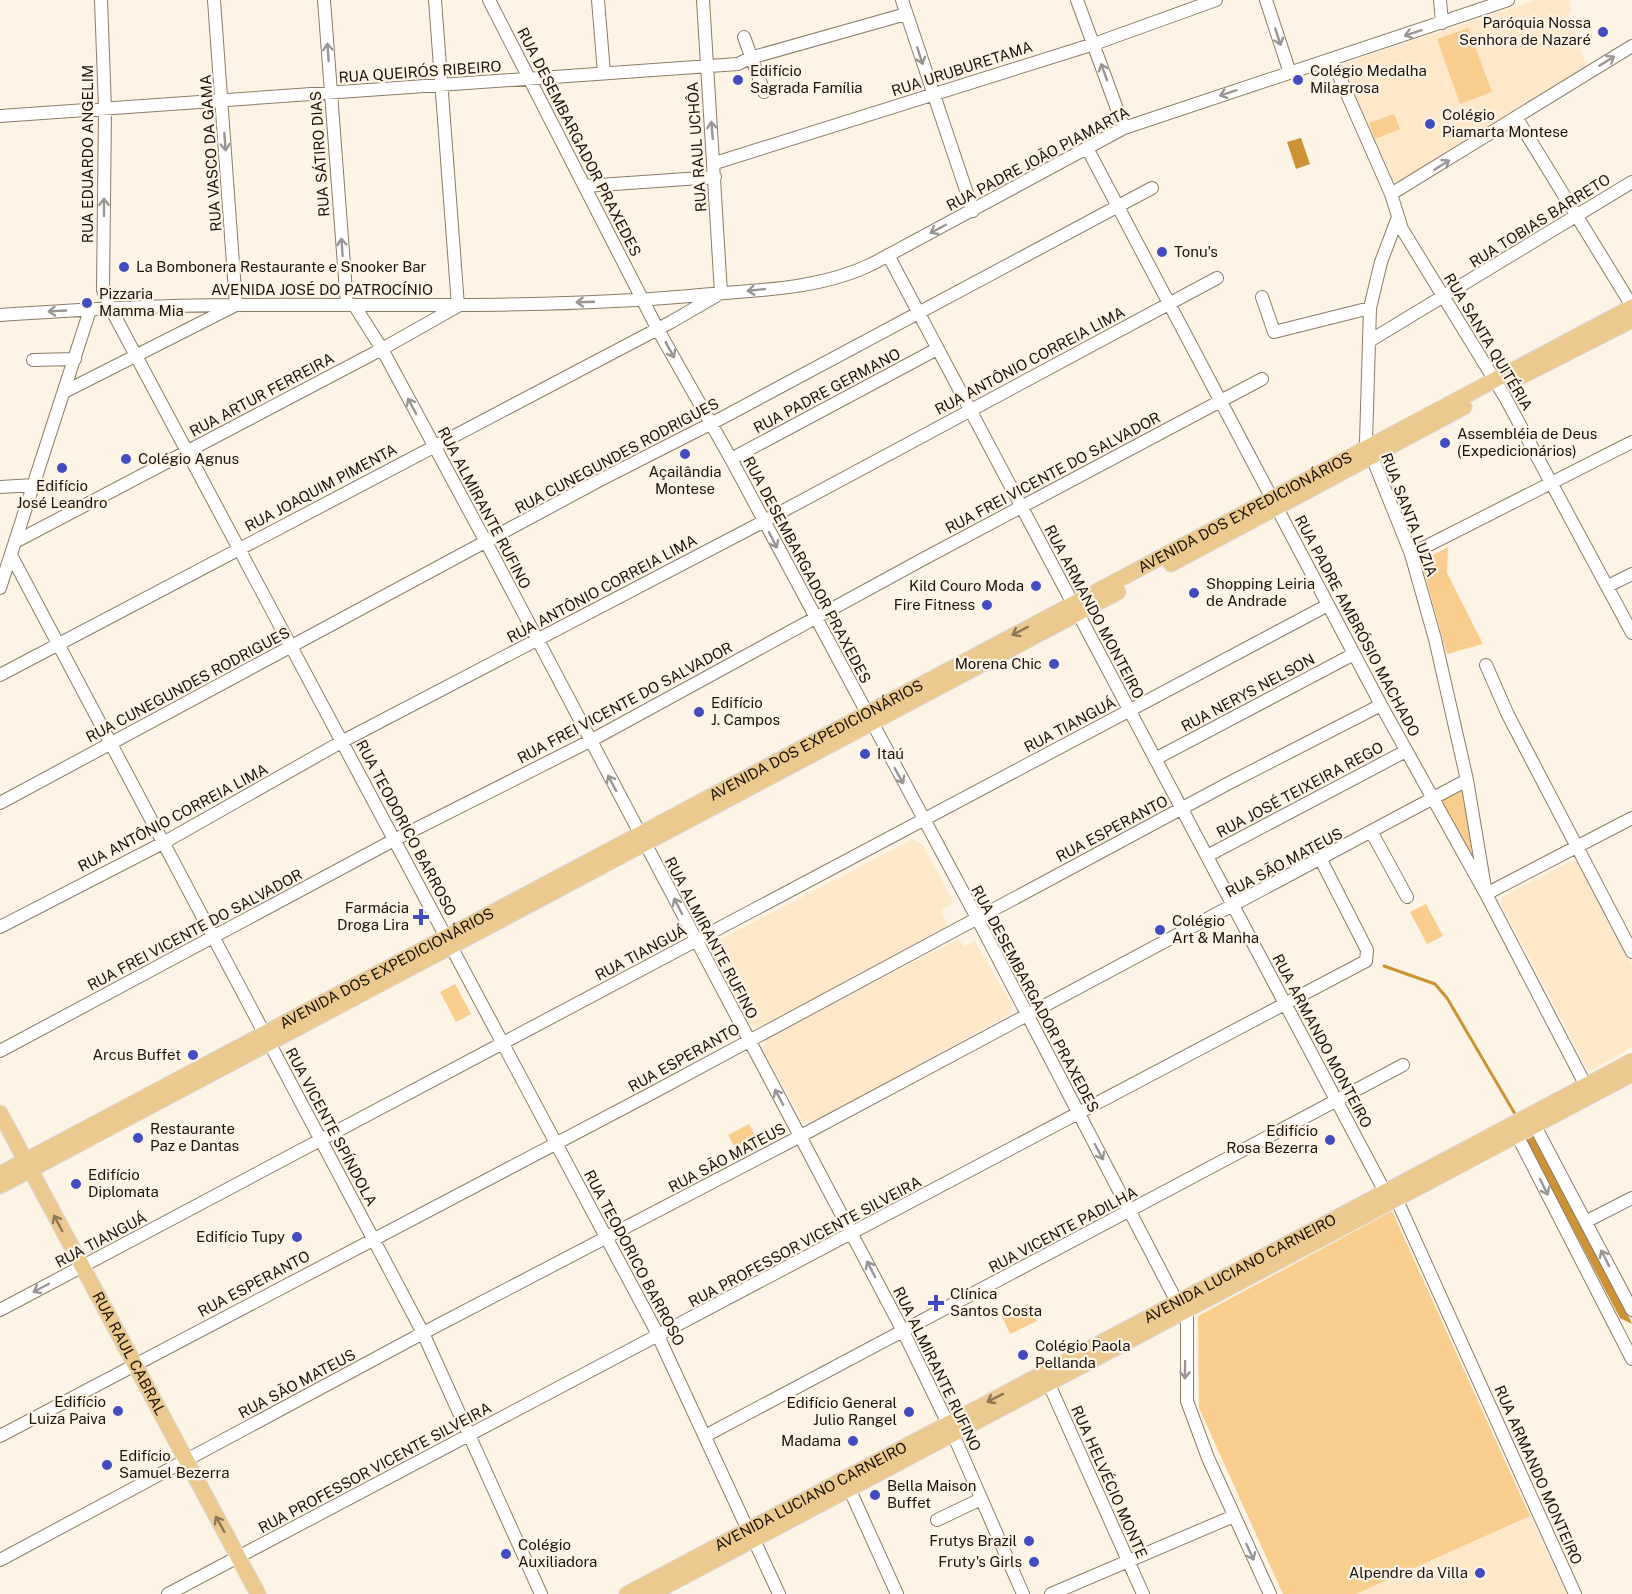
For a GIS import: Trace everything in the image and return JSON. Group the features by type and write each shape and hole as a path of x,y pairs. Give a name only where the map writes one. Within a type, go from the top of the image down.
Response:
{"main road":[{"name":"AVENIDA DOS EXPEDICIONÁRIOS","path":"0,1174 27,1165 450,942 1497,384 1632,307"},
{"name":"AVENIDA DOS EXPEDICIONÁRIOS","path":"1497,384 1632,320"},
{"name":"AVENIDA LUCIANO CARNEIRO","path":"1524,1127 1586,1086 1632,1061"},
{"name":"AVENIDA LUCIANO CARNEIRO","path":"653,1594 751,1535 1101,1349 1391,1195 1632,1074"},
{"name":"RUA RAUL CABRAL","path":"0,1113 185,1462 258,1594"},
{"name":"AVENIDA DOS EXPEDICIONÁRIOS","path":"0,1186 27,1165"},
{"name":"AVENIDA LUCIANO CARNEIRO","path":"627,1594 849,1488 951,1429 1048,1382 1101,1349"}],"street":[{"name":"RUA EDUARDO ANGELIM","path":"101,0 105,109 103,290 110,307"},
{"name":"RUA VASCO DA GAMA","path":"214,0 236,305"},
{"name":"RUA SÁTIRO DIAS","path":"324,0 351,305"},
{"path":"435,0 458,306"},
{"name":"RUA DESEMBARGADOR PRAXEDES","path":"489,0 657,328 730,459 1182,1307"},
{"path":"598,0 604,73"},
{"name":"RUA RAUL UCHÔA","path":"703,0 715,163 721,293"},
{"path":"902,0 932,95 973,211"},
{"path":"1077,0 1124,128"},
{"name":"RUA URUBURETAMA","path":"715,163 1094,44 1216,0"},
{"path":"1266,0 1290,73"},
{"path":"1440,0 1442,23"},
{"name":"RUA PADRE JOÃO PIAMARTA","path":"643,300 758,290 850,275 1124,128 1508,0"},
{"name":"RUA QUEIRÓS RIBEIRO","path":"0,116 738,64 750,58 906,14"},
{"path":"744,37 764,92"},
{"path":"1391,194 1632,45"},
{"name":"RUA SANTA QUITÉRIA","path":"1332,60 1391,194 1398,217 1443,298 1497,384 1632,633"},
{"path":"1516,117 1632,307"},
{"name":"RUA PADRE AMBRÓSIO MACHADO","path":"1087,148 1171,303 1381,705 1486,894 1586,1086"},
{"path":"585,186 715,177"},
{"name":"RUA TOBIAS BARRETO","path":"1371,340 1632,182"},
{"name":"RUA CUNEGUNDES RODRIGUES","path":"0,802 600,480 711,424 1152,188"},
{"name":"RUA SANTA LUZIA","path":"1398,217 1381,262 1370,308 1371,340 1365,411 1370,452 1411,554 1435,639 1467,780 1486,894"},
{"name":"RUA ARMANDO MONTEIRO","path":"888,255 1337,1102 1391,1195 1575,1594"},
{"name":"RUA ANTÔNIO CORREIA LIMA","path":"0,927 163,843 343,741 763,521 1217,278"},
{"name":"RUA PADRE JOÃO PIAMARTA","path":"657,328 721,293"},
{"path":"1262,297 1274,332 1370,308"},
{"name":"AVENIDA JOSÉ DO PATROCÍNIO","path":"0,315 110,307 458,306 643,300"},
{"path":"66,391 236,305"},
{"name":"RUA ALMIRANTE RUFINO","path":"351,305 382,349 853,1234 951,1429 1023,1594"},
{"name":"RUA ARTUR FERREIRA","path":"15,542 382,349 458,306"},
{"name":"RUA TEODORICO BARROSO","path":"110,307 241,548 659,1336 779,1594"},
{"path":"0,588 3,569 11,555 66,391 90,310"},
{"name":"RUA JOAQUIM PIMENTA","path":"0,675 657,328"},
{"name":"RUA PADRE GERMANO","path":"730,459 937,350"},
{"path":"33,360 75,359"},
{"name":"RUA FREI VICENTE DO SALVADOR","path":"0,1051 394,840 590,741 814,618 1262,379"},
{"path":"1411,554 1632,442"},
{"path":"0,487 34,485"},
{"name":"RUA VICENTE SPÍNDOLA","path":"11,555 423,1333 540,1594"},
{"path":"1608,586 1632,574"},
{"name":"RUA TIANGUÁ","path":"0,1310 1328,605"},
{"name":"RUA NERYS NELSON","path":"1155,759 1354,654"},
{"path":"1486,665 1508,715 1632,952"},
{"name":"RUA ESPERANTO","path":"0,1436 1381,705"},
{"name":"RUA JOSÉ TEIXEIRA REGO","path":"1207,856 1406,751"},
{"name":"RUA SÃO MATEUS","path":"0,1560 423,1333 800,1137 1321,860 1467,780"},
{"path":"1486,894 1632,818"},
{"path":"1371,833 1407,897"},
{"name":"RUA PROFESSOR VICENTE SILVEIRA","path":"168,1594 1366,961 1367,950 1321,860"},
{"name":"RUA VICENTE PADILHA","path":"705,1436 1403,1065"},
{"path":"1524,1127 1587,1221 1632,1310"},
{"path":"1524,1127 1629,1344 1632,1359"},
{"path":"1587,1221 1632,1198"},
{"path":"1182,1307 1187,1401 1234,1516 1270,1594"},
{"name":"RUA HELVÉCIO MONTE","path":"1048,1382 1143,1594"},
{"path":"849,1488 897,1594"},
{"path":"937,1520 981,1499"},
{"path":"1051,1594 1234,1516"}],"shaded area":[{"name":"Colégio Piamarta Montese","path":"1536,0 1569,0 1572,11 1568,12 1586,66 1397,183 1393,182 1343,67 1345,63"},
{"path":"1468,28 1492,92 1460,104 1437,39"},
{"path":"1394,114 1400,129 1375,139 1369,123"},
{"path":"1301,138 1310,164 1296,169 1287,142"},
{"path":"1448,547 1447,573 1483,644 1447,654 1422,565 1424,560"},
{"path":"1463,790 1466,791 1472,857 1441,801"},
{"path":"913,839 922,844 954,902 941,910 949,928 757,1028 749,1023 711,950 712,944"},
{"path":"1573,860 1579,863 1632,966 1632,1047 1589,1072 1501,904 1503,896"},
{"path":"1426,904 1443,936 1427,944 1410,912"},
{"path":"959,939 964,947 975,941 1012,1005 1012,1013 814,1122 803,1122 763,1050 766,1038"},
{"path":"455,984 471,1014 456,1022 440,992"},
{"path":"749,1124 758,1142 738,1153 728,1135"},
{"path":"1534,1136 1632,1324 1620,1318 1526,1140"},
{"path":"1392,1211 1530,1516 1356,1594 1283,1594 1199,1408 1198,1316"},
{"path":"1028,1304 1037,1321 1010,1334 1002,1316"},
{"name":"Alpendre da Villa","path":"1530,1516 1567,1594 1356,1594"}],"waterway":[{"path":"1384,966 1435,984 1447,998 1515,1114"}],"place":[{"name":"Paróquia Nossa Senhora de Nazaré","path":"1603,32"},
{"name":"Edifício Sagrada Família","path":"738,80"},
{"name":"Colégio Medalha Milagrosa","path":"1298,80"},
{"name":"Colégio Piamarta Montese","path":"1430,124"},
{"name":"Tonu's","path":"1162,252"},
{"name":"La Bombonera Restaurante e Snooker Bar","path":"124,267"},
{"name":"Pizzaria Mamma Mia","path":"87,303"},
{"name":"Assembléia de Deus (Expedicionários)","path":"1445,443"},
{"name":"Açailândia Montese","path":"685,454"},
{"name":"Colégio Agnus","path":"126,459"},
{"name":"Edifício José Leandro","path":"62,468"},
{"name":"Kild Couro Moda","path":"1036,586"},
{"name":"Shopping Leiria de Andrade","path":"1194,593"},
{"name":"Fire Fitness","path":"987,605"},
{"name":"Morena Chic","path":"1054,664"},
{"name":"Edifício J. Campos","path":"699,712"},
{"name":"Itaú","path":"865,754"},
{"name":"Farmácia Droga Lira","path":"421,917"},
{"name":"Colégio Art & Manha","path":"1160,930"},
{"name":"Arcus Buffet","path":"193,1055"},
{"name":"Restaurante Paz e Dantas","path":"138,1138"},
{"name":"Edifício Rosa Bezerra","path":"1330,1140"},
{"name":"Edifício Diplomata","path":"76,1184"},
{"name":"Edifício Tupy","path":"297,1237"},
{"name":"Clínica Santos Costa","path":"936,1303"},
{"name":"Colégio Paola Pellanda","path":"1023,1355"},
{"name":"Edifício Luiza Paiva","path":"118,1411"},
{"name":"Edifício General Julio Rangel","path":"909,1412"},
{"name":"Madama","path":"853,1441"},
{"name":"Edifício Samuel Bezerra","path":"107,1465"},
{"name":"Bella Maison Buffet","path":"875,1495"},
{"name":"Frutys Brazil","path":"1029,1541"},
{"name":"Colégio Auxiliadora","path":"506,1554"},
{"name":"Fruty's Girls","path":"1034,1562"},
{"name":"Alpendre da Villa","path":"1480,1573"}]}
